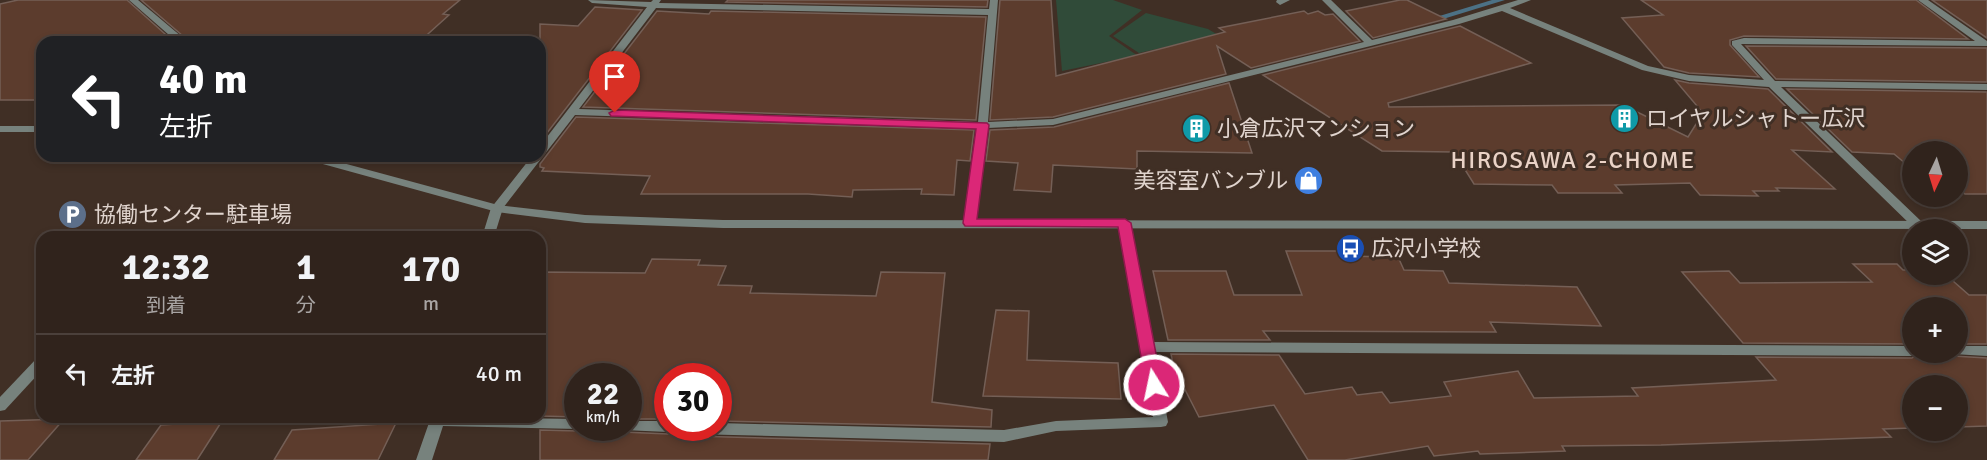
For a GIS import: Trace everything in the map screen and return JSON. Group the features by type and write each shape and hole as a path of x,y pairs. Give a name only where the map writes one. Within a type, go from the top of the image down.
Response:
{"street":[{"path":"133,0 176,36"},
{"path":"592,0 993,12"},
{"path":"969,223 983,125 994,0"},
{"path":"1326,0 1369,42"},
{"path":"572,112 983,125 1053,122 1527,0"},
{"path":"1922,0 1986,45"},
{"path":"546,145 655,2"},
{"path":"1503,8 1657,71 1689,78 1772,84 1987,87"},
{"path":"1912,219 1772,84 1735,43 1744,41 1986,45"},
{"path":"0,129 36,129"},
{"path":"327,162 497,208 585,219 723,224 1902,225"},
{"path":"490,231 497,208 533,162"},
{"path":"732,429 1004,436 1056,426 1161,422 1125,223"},
{"path":"1968,225 1987,225"},
{"path":"1147,347 1902,351"},
{"path":"1968,351 1987,351"},
{"path":"0,406 36,367"},
{"path":"424,460 436,423"},
{"path":"546,423 564,424"}],"green space":[{"path":"1056,0 1113,0 1142,10 1109,36 1177,83 1125,58 1062,71"},
{"path":"1146,13 1208,29 1218,35 1139,53 1113,36"}],"building":[{"path":"18,0 127,0 167,36 36,36 36,100 0,100 0,4"},
{"path":"141,0 460,0 443,14 449,15 426,36 183,36"},
{"path":"728,0 988,0 987,7 726,2"},
{"path":"1000,0 1051,0 1056,76 1225,32 1219,28 1304,11 1308,14 1318,11 1325,15 1333,14 1360,41 1251,68 1217,46 1226,74 1053,117 990,120"},
{"path":"1407,0 1446,19 1373,38 1346,11"},
{"path":"1641,0 1916,0 1968,39 1744,36 1730,40 1730,45 1759,77 1689,73 1664,67 1622,18 1663,15"},
{"path":"1932,0 1987,0 1987,38"},
{"path":"595,7 642,10 546,134 546,36 540,36 540,24 578,26"},
{"path":"657,11 709,14 711,11 986,17 976,120 583,107"},
{"path":"1460,26 1531,63 1388,103 1389,107 1623,105 1688,137 1703,113 1675,80 1768,89 1832,152 1792,150 1835,189 1776,188 1779,191 1753,191 1758,196 1700,195 1690,183 1615,185 1622,193 1558,193 1552,185 1474,184 1454,152 1382,151 1263,75"},
{"path":"1746,46 1987,48 1987,82 1776,79"},
{"path":"1229,83 1252,153 1137,151 1137,169 1053,165 1051,192 1014,190 1018,163 986,161 990,130 1054,127"},
{"path":"1787,89 1987,92 1987,194 1968,194 1968,141 1902,141 1902,161 1894,154 1852,152"},
{"path":"576,117 974,130 970,161 957,160 954,195 921,194 922,189 853,190 852,197 808,194 641,194 650,176 542,171 544,168 540,167 540,164 546,162 546,156"},
{"path":"1286,251 1337,251 1339,256 1398,257 1404,270 1443,271 1449,283 1577,287 1601,326 1490,322 1496,332 1263,331 1270,340 1168,340 1153,271 1226,271 1234,295 1302,295"},
{"path":"652,259 700,260 698,265 726,266 718,285 752,286 750,293 876,296 881,272 945,273 932,402 992,410 991,427 732,421 732,363 654,363 654,419 642,419 642,363 564,363 564,417 546,416 546,272 645,273"},
{"path":"1853,264 1897,264 1902,269 1902,285 1958,285 1969,295 1987,295 1987,344 1968,344 1968,297 1902,297 1902,344 1743,343 1682,272 1729,271 1740,283 1872,282"},
{"path":"996,310 1029,311 1027,360 1118,363 1121,399 983,396"},
{"path":"1171,354 1279,355 1305,394 1352,387 1357,395 1382,392 1390,403 1451,396 1444,382 1518,371 1534,398 1638,396 1632,388 1776,380 1756,357 1902,358 1902,363 1968,363 1968,357 1987,358 1987,426 1968,427 1968,375 1902,375 1902,428 1883,429 1891,437 1562,446 1565,451 1480,454 1478,451 1434,456 1428,446 1345,460 1308,460 1274,405 1199,417 1174,368"},
{"path":"36,420 36,423 60,423 28,460 0,460 0,421"},
{"path":"221,423 197,460 136,460 161,425"},
{"path":"396,423 378,460 274,460 292,430"},
{"path":"540,430 564,431 564,441 642,441 642,433 654,433 654,441 732,441 732,437 990,444 988,460 540,460"}],"waterway":[{"path":"1427,21 1501,0"}],"place":[{"name":"ロイヤルシャトー広沢","path":"1625,118"},
{"name":"小倉広沢マンション","path":"1196,128"},
{"name":"美容室バンブル","path":"1309,180"},
{"name":"協働センター駐車場","path":"73,214"},
{"name":"広沢小学校","path":"1350,248"}],"district":[{"name":"HIROSAWA 2-CHOME","path":"1573,160"}],"route":[{"path":"615,113 983,125 969,223 1125,223 1154,385"}]}
